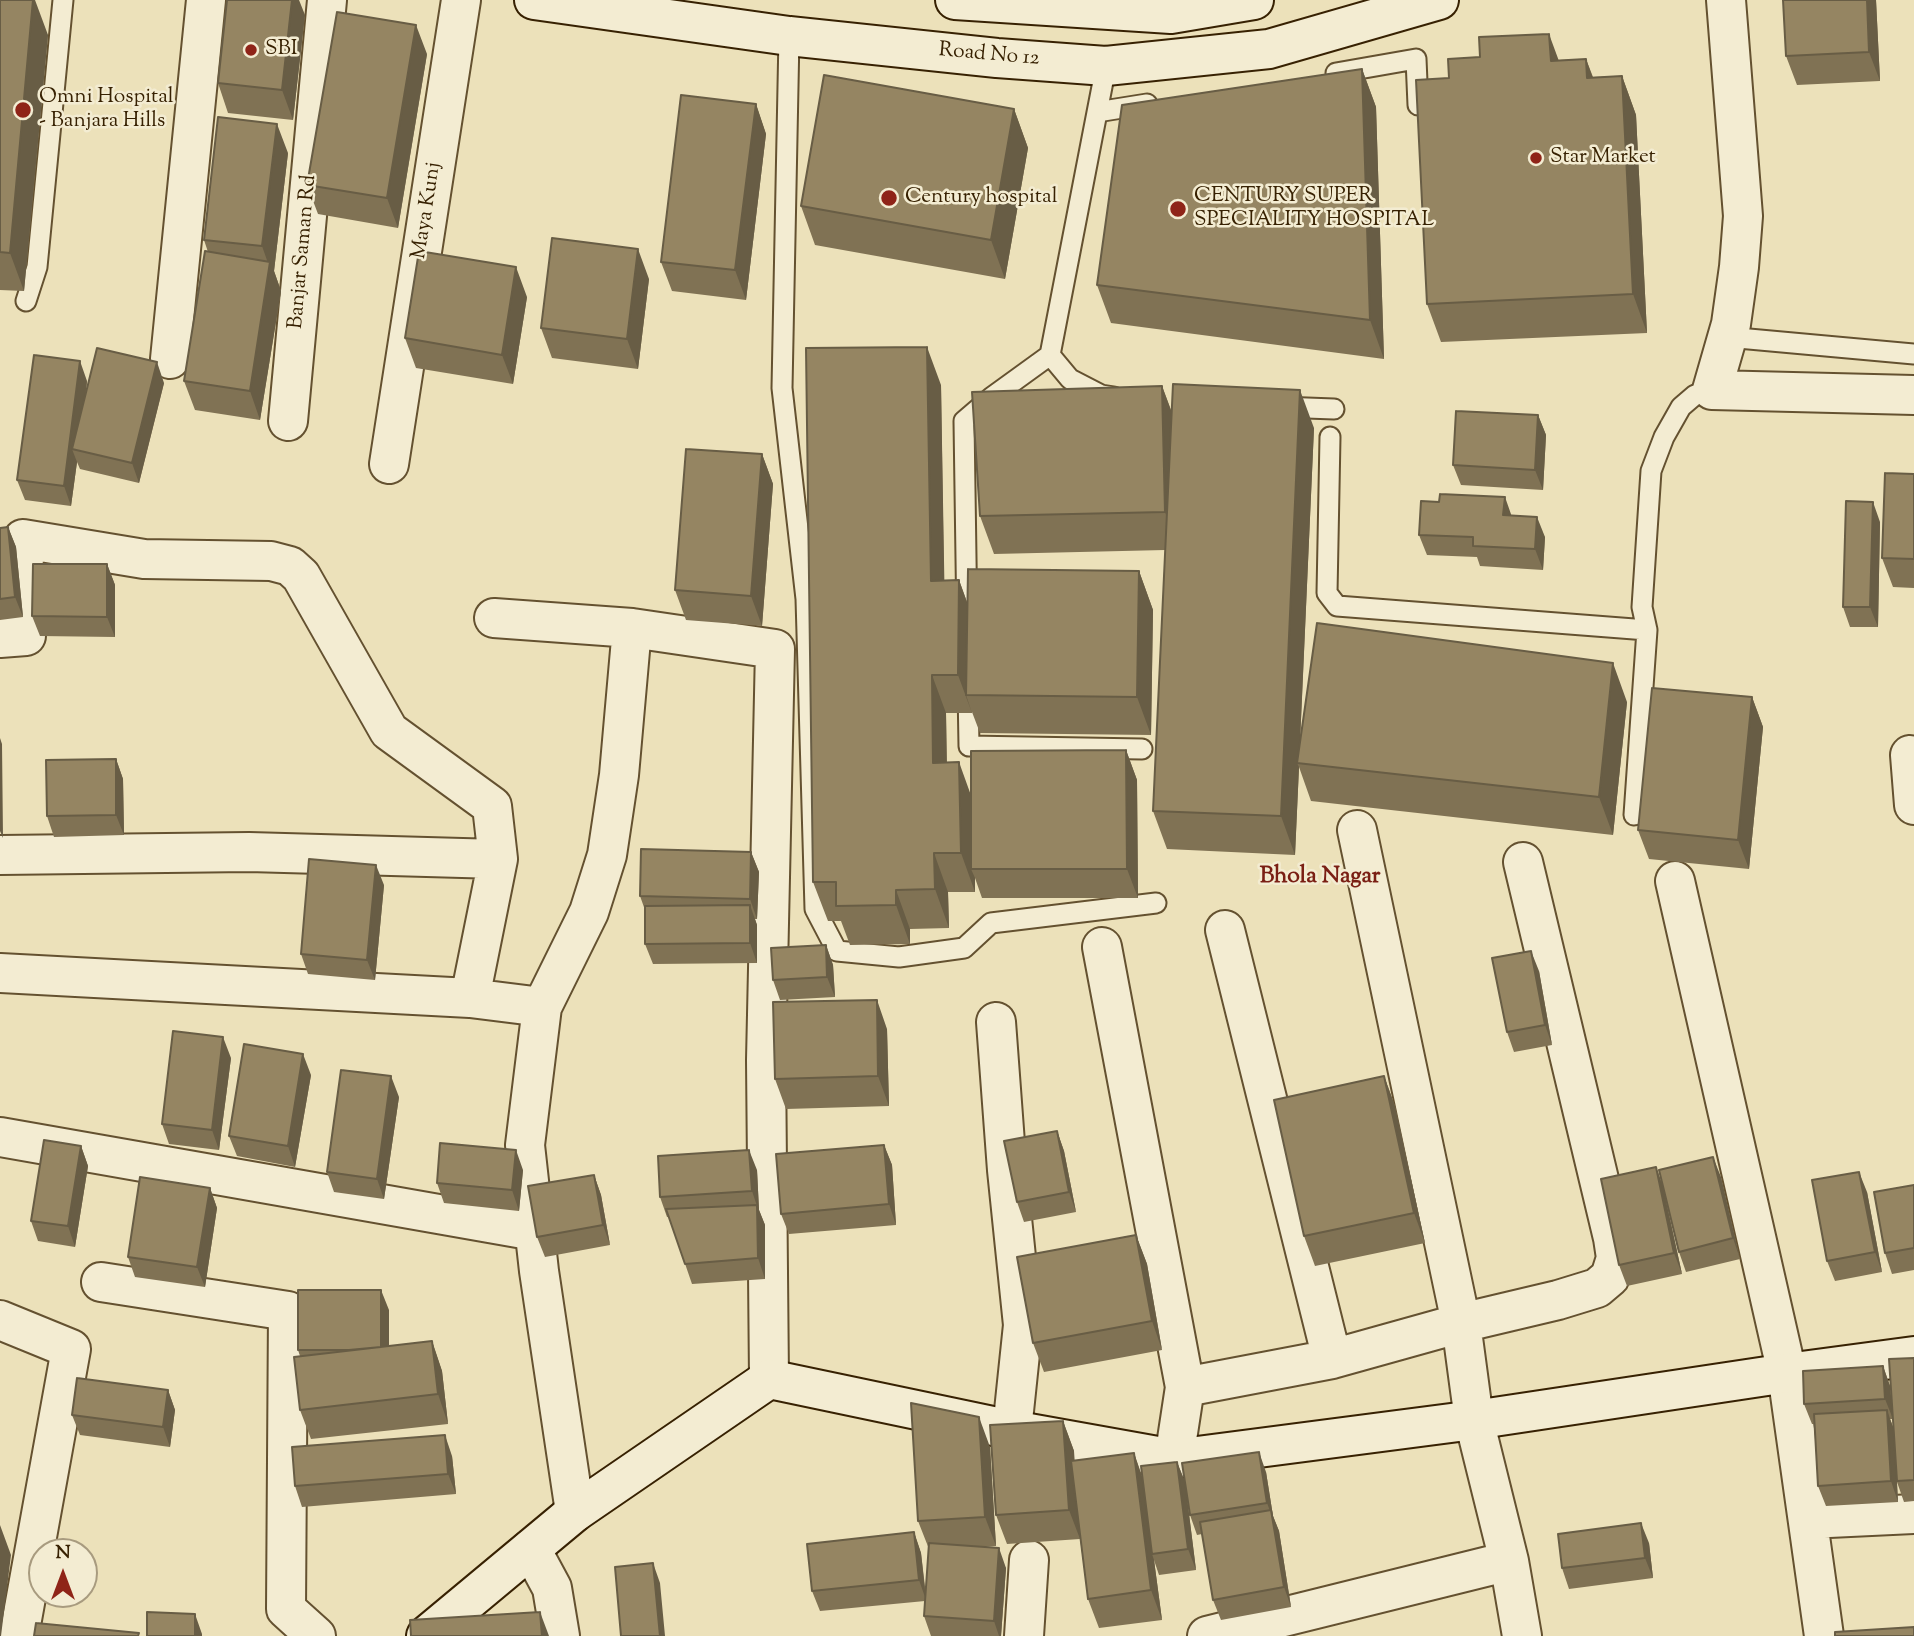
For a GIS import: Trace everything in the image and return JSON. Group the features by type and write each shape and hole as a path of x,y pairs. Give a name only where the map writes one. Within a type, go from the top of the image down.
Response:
{"street":[{"path":"170,359 206,0"},
{"name":"Banjar Saman Rd","path":"288,421 327,0"},
{"name":"Maya Kunj","path":"388,464 461,0"},
{"name":"Road No 12","path":"534,0 714,12 789,36 997,58 1106,66 1269,49 1439,0"},
{"path":"956,0 1171,14 1254,0"},
{"path":"1726,0 1743,216 1739,267 1727,337 1712,390 1914,395"},
{"path":"0,638 26,636 23,539 144,559 271,561 290,566 302,576 389,731 492,806 498,859 470,998"},
{"path":"494,618 632,628 775,649 766,1059 769,1379"},
{"path":"575,1512 525,1145 542,1007 589,912 607,855 619,775 632,628"},
{"path":"1910,755 1914,805"},
{"path":"1357,830 1461,1323 1474,1420 1509,1561 1521,1636"},
{"path":"0,855 249,852 498,859"},
{"path":"1185,1387 1332,1359 1461,1323 1558,1300 1597,1288 1610,1277 1616,1258 1614,1238 1523,862"},
{"path":"1675,881 1787,1373 1824,1636"},
{"path":"1225,930 1332,1359"},
{"path":"1102,947 1185,1387 1174,1459"},
{"path":"0,973 470,998 542,1007"},
{"path":"996,1022 1007,1170 1023,1325 1012,1430"},
{"path":"0,1137 535,1231"},
{"path":"101,1282 288,1311 286,1609 316,1636"},
{"path":"0,1320 71,1349 19,1636"},
{"path":"426,1636 575,1512 769,1379 1012,1430 1174,1459 1474,1420 1914,1356"},
{"path":"1808,1519 1914,1514"},
{"path":"531,1549 552,1588 560,1636"},
{"path":"1024,1636 1029,1560"},
{"path":"1207,1636 1509,1561"}],"lane":[{"path":"26,301 37,267 62,0"},
{"path":"789,36 782,388 806,599 815,909 837,951 900,957 964,948 991,923 1156,903"},
{"path":"1316,76 1416,59 1419,127"},
{"path":"968,642 964,421 1050,355 1106,66"},
{"path":"1097,112 1165,101"},
{"path":"1727,337 1914,354"},
{"path":"1050,355 1070,379 1101,395 1135,400"},
{"path":"1634,814 1647,630 1642,607 1651,471 1664,437 1681,407 1695,395 1712,390"},
{"path":"1266,407 1334,409"},
{"path":"1330,437 1327,593 1337,606 1647,630"},
{"path":"968,668 969,746 1142,749"}],"building":[{"path":"0,0 33,0 10,253 0,252"},
{"path":"227,0 292,0 282,90 218,83"},
{"path":"1783,0 1867,0 1869,52 1786,56"},
{"path":"337,12 416,25 387,198 307,185"},
{"path":"1549,34 1551,61 1586,59 1587,78 1622,76 1633,294 1427,304 1416,80 1449,78 1448,59 1480,57 1479,37"},
{"path":"1362,69 1370,320 1097,285 1122,105"},
{"path":"824,75 1014,109 991,240 801,206"},
{"path":"681,95 756,104 735,270 661,262"},
{"path":"218,117 277,124 262,246 204,240"},
{"path":"552,238 638,249 627,339 541,328"},
{"path":"205,251 270,262 250,391 184,381"},
{"path":"419,251 516,267 502,355 405,338"},
{"path":"927,347 931,581 959,580 958,675 932,675 933,763 959,762 961,853 934,853 935,889 896,890 896,905 836,906 836,882 813,882 806,348"},
{"path":"97,348 157,362 132,463 72,449"},
{"path":"34,355 80,361 64,486 17,480"},
{"path":"1173,384 1300,390 1281,816 1153,811"},
{"path":"1162,386 1165,512 980,516 972,392"},
{"path":"1456,411 1538,415 1535,470 1453,465"},
{"path":"686,449 762,454 751,596 675,590"},
{"path":"1885,473 1914,474 1914,559 1882,558"},
{"path":"1440,494 1505,497 1503,515 1537,517 1535,549 1473,546 1473,537 1419,535 1421,501 1439,502"},
{"path":"1846,501 1873,502 1870,607 1843,607"},
{"path":"8,527 15,597 0,599 0,528"},
{"path":"33,564 107,564 107,617 32,616"},
{"path":"968,569 1139,571 1137,697 966,695"},
{"path":"1317,623 1613,663 1599,797 1297,763"},
{"path":"1652,688 1752,697 1738,840 1638,830"},
{"path":"1126,750 1127,869 971,869 971,751"},
{"path":"116,759 116,815 47,816 46,760"},
{"path":"641,849 751,852 750,899 640,896"},
{"path":"309,859 376,865 367,960 301,954"},
{"path":"750,905 750,943 645,944 645,906"},
{"path":"826,945 827,977 773,980 771,948"},
{"path":"1531,951 1545,1025 1507,1032 1492,958"},
{"path":"877,1000 878,1076 775,1079 773,1002"},
{"path":"173,1031 223,1037 212,1130 162,1124"},
{"path":"244,1044 303,1054 288,1146 229,1136"},
{"path":"341,1070 391,1076 377,1179 327,1172"},
{"path":"1384,1076 1414,1213 1304,1236 1274,1100"},
{"path":"1057,1131 1069,1192 1017,1202 1004,1141"},
{"path":"44,1140 81,1146 68,1226 31,1221"},
{"path":"440,1143 516,1150 512,1190 437,1183"},
{"path":"884,1145 889,1204 781,1214 776,1154"},
{"path":"749,1150 752,1191 660,1197 658,1156"},
{"path":"1713,1157 1733,1238 1679,1252 1659,1170"},
{"path":"1656,1167 1674,1253 1619,1265 1601,1179"},
{"path":"1859,1172 1875,1252 1827,1261 1812,1180"},
{"path":"594,1175 603,1225 537,1237 528,1186"},
{"path":"140,1177 210,1188 197,1267 128,1257"},
{"path":"1914,1185 1914,1248 1885,1253 1874,1192"},
{"path":"757,1205 758,1258 685,1264 666,1209"},
{"path":"1136,1235 1152,1321 1033,1343 1017,1257"},
{"path":"298,1290 381,1290 381,1347 298,1350"},
{"path":"432,1341 438,1394 300,1410 294,1357"},
{"path":"1914,1358 1914,1480 1897,1481 1889,1359"},
{"path":"1883,1366 1885,1399 1804,1404 1803,1371"},
{"path":"77,1378 168,1390 163,1427 72,1415"},
{"path":"911,1403 979,1417 985,1517 918,1521"},
{"path":"1887,1410 1891,1481 1818,1486 1814,1414"},
{"path":"1063,1421 1069,1510 996,1515 990,1425"},
{"path":"445,1435 448,1474 295,1486 292,1447"},
{"path":"1259,1452 1267,1503 1190,1515 1182,1463"},
{"path":"1134,1453 1151,1590 1088,1599 1071,1461"},
{"path":"1177,1462 1188,1549 1152,1554 1141,1466"},
{"path":"1271,1510 1284,1587 1213,1600 1200,1522"},
{"path":"1641,1523 1645,1558 1562,1568 1558,1534"},
{"path":"914,1532 919,1580 812,1591 807,1544"},
{"path":"929,1543 999,1548 994,1621 924,1616"},
{"path":"653,1563 660,1636 621,1636 615,1567"},
{"path":"147,1612 195,1614 195,1636 147,1636"},
{"path":"540,1612 542,1636 411,1636 410,1620"},
{"path":"36,1623 139,1633 138,1636 34,1636"},
{"path":"1914,1627 1914,1636 1835,1636 1835,1632"}],"place":[{"name":"SBI","path":"251,50"},
{"name":"Omni Hospital - Banjara Hills","path":"23,110"},
{"name":"Star Market","path":"1536,158"},
{"name":"Century hospital","path":"889,198"},
{"name":"CENTURY SUPER SPECIALITY HOSPITAL","path":"1178,209"}],"district":[{"name":"Bhola Nagar","path":"1320,878"}]}
